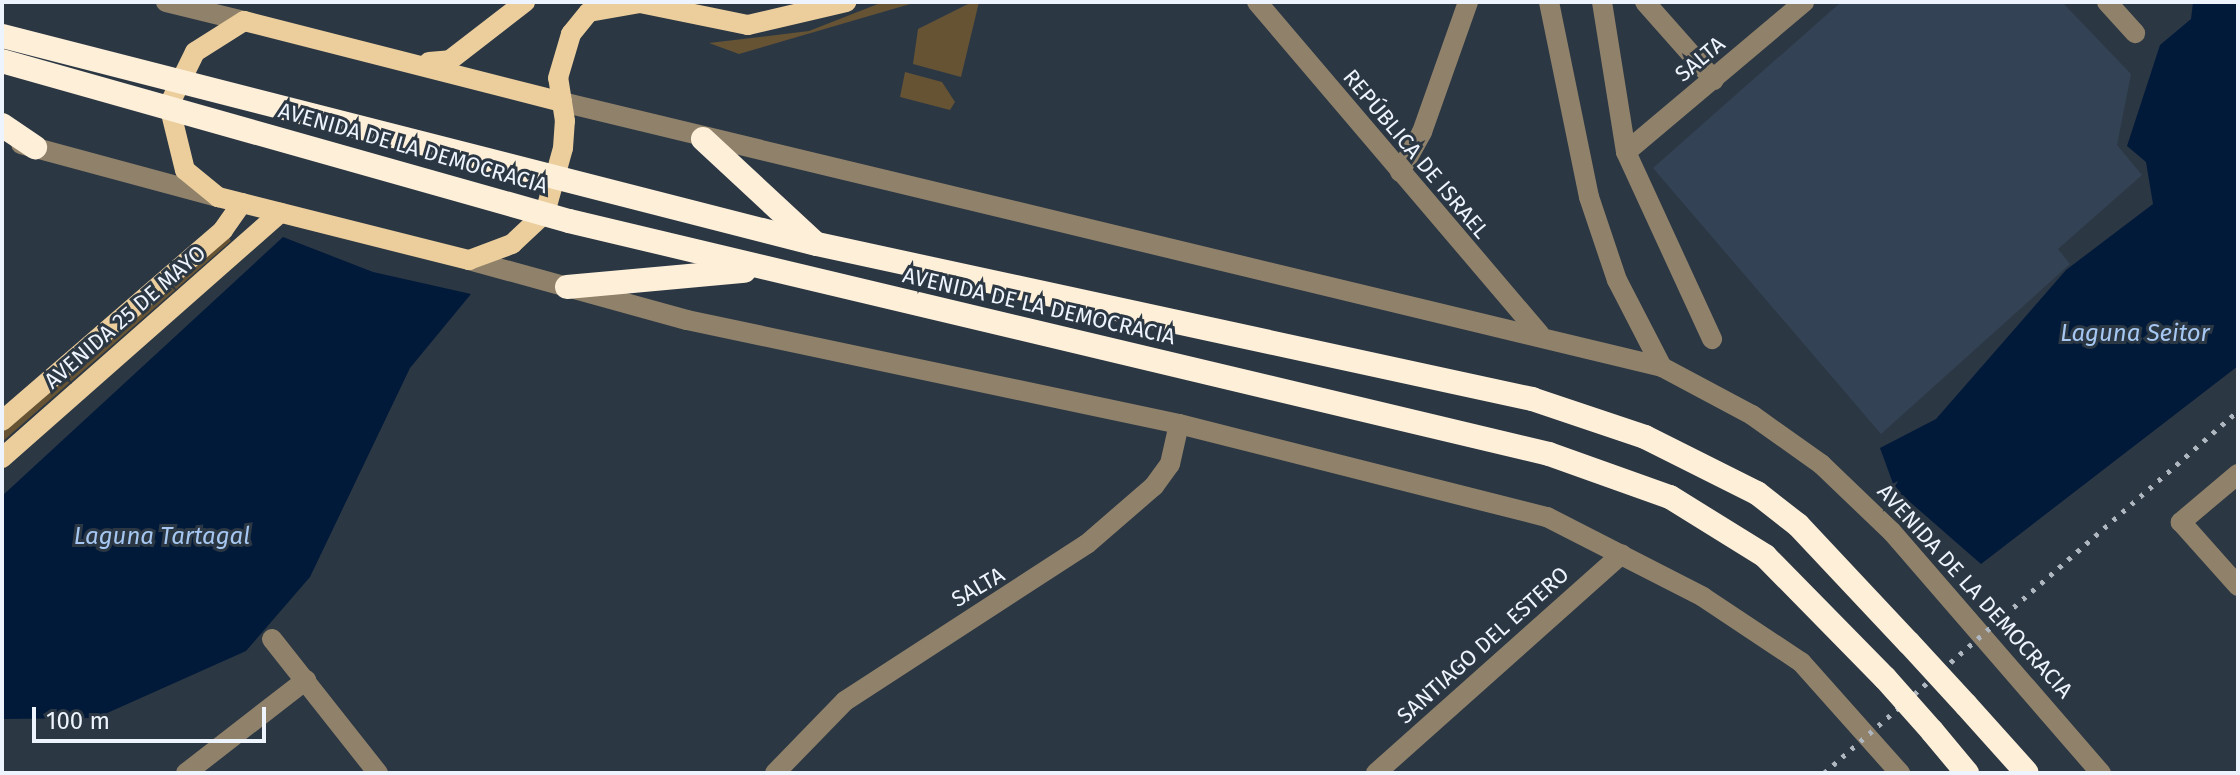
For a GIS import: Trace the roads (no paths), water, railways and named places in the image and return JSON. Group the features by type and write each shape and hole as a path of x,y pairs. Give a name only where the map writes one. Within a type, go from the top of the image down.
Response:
{"highway":[{"name":"AVENIDA DE LA DEMOCRACIA","path":"2,36 817,244 1532,399 1645,437 1757,493 1798,525 2027,773"},
{"name":"AVENIDA DE LA DEMOCRACIA","path":"2,61 169,105 545,213 1549,454 1670,497 1765,556 1885,678 1967,773"},
{"path":"2,125 35,147"},
{"path":"703,139 817,244"},
{"path":"567,287 773,270"}],"main road":[{"path":"423,63 450,60 525,2"},
{"path":"562,102 423,63 244,21 195,52 176,78 169,105 185,170 218,197 469,260 512,244 545,213 558,176 562,102 563,57 589,12 640,3 748,25 846,2"},
{"name":"AVENIDA 25 DE MAYO","path":"2,421 223,230 242,203"},
{"name":"AVENIDA 25 DE MAYO","path":"2,458 280,213"}],"street":[{"path":"166,2 244,21"},
{"name":"REPÚBLICA DE ISRAEL","path":"1257,2 1540,334"},
{"path":"1400,172 1422,132 1468,2"},
{"path":"1549,2 1589,197 1617,280 1662,367"},
{"path":"1602,2 1626,152 1712,339"},
{"path":"1645,2 1714,80"},
{"name":"SALTA","path":"1626,152 1804,2"},
{"path":"2107,2 2135,33"},
{"name":"AVENIDA DE LA DEMOCRACIA","path":"562,102 703,139 1540,334 1662,367 1752,415 1821,464 1892,532 2101,773"},
{"path":"2,139 218,197"},
{"path":"469,260 687,320 1179,424 1513,505 1622,554 1801,662 1851,711 1900,773"},
{"name":"SALTA","path":"775,773 845,701 1098,535 1154,486 1170,464 1179,424"},
{"path":"2238,474 2181,522 2238,586"},
{"name":"SANTIAGO DEL ESTERO","path":"1376,773 1622,554"},
{"path":"272,639 378,773"},
{"path":"186,773 306,680"}],"water":[{"name":"Laguna Seitor","path":"2193,2 2238,2 2238,366 1981,564 1895,489 1880,448 1936,419 2066,270 2153,204 2146,162 2127,146 2160,45 2191,19"},
{"name":"Laguna Tartagal","path":"283,237 373,272 471,294 410,368 310,577 246,651 96,718 2,719 2,496"}],"railway":[{"path":"1824,773 2238,411"}]}
